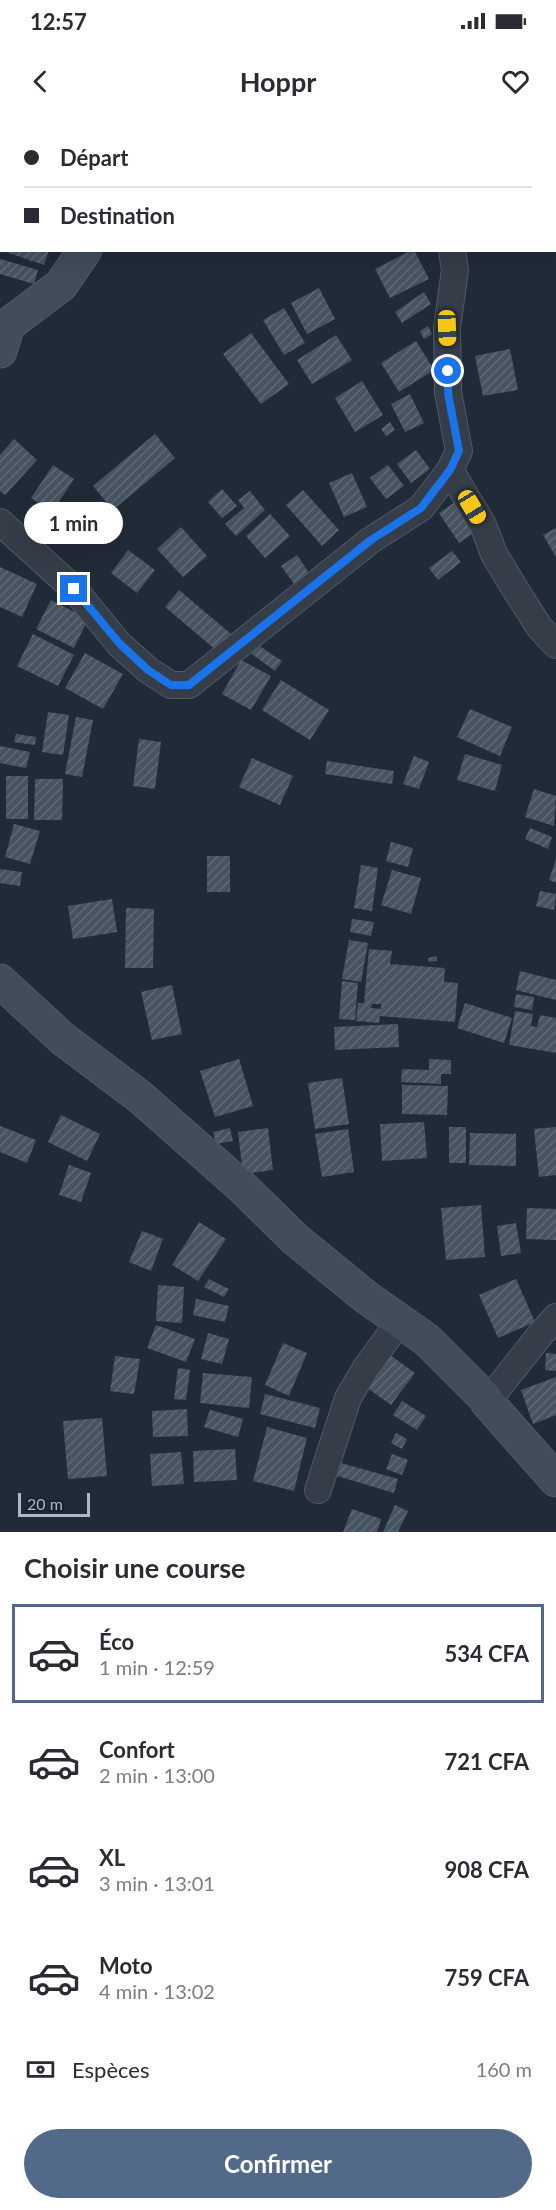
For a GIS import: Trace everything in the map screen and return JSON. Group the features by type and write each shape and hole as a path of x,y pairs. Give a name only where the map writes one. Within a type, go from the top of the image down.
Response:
{"street":[{"path":"3,334 61,285 84,252"},
{"path":"0,522 74,589 120,644 148,670 171,685 189,685 371,540 421,508 450,470 459,451 448,393 447,328 455,270 453,252"},
{"path":"450,470 483,525 494,555 540,628 556,645"},
{"path":"0,981 63,1039 148,1104 242,1186 295,1239 366,1296 427,1340 485,1398 556,1480"},
{"path":"487,1402 556,1317"},
{"path":"318,1490 348,1398 365,1368 400,1320"}],"building":[{"path":"6,252 48,252 44,265"},
{"path":"408,252 415,252 429,279 390,298 375,269"},
{"path":"0,259 38,270 34,284 0,274"},
{"path":"319,288 335,319 307,334 291,303"},
{"path":"424,292 431,304 402,323 395,312"},
{"path":"284,308 305,343 284,355 263,320"},
{"path":"428,326 432,334 424,339 420,331"},
{"path":"251,333 289,384 261,404 223,354"},
{"path":"336,335 352,360 312,384 297,360"},
{"path":"416,341 434,370 399,392 381,363"},
{"path":"510,349 518,390 483,396 475,356"},
{"path":"362,381 383,415 355,432 335,398"},
{"path":"410,394 424,423 405,432 391,404"},
{"path":"390,422 395,430 386,436 381,429"},
{"path":"155,434 175,458 113,510 93,486"},
{"path":"14,439 37,460 5,495 0,491 0,455"},
{"path":"416,450 430,469 411,483 397,464"},
{"path":"53,465 74,479 52,512 31,498"},
{"path":"388,465 404,486 386,499 370,478"},
{"path":"352,473 367,507 344,517 329,483"},
{"path":"222,489 237,506 222,518 208,502"},
{"path":"303,490 339,530 322,546 286,505"},
{"path":"250,491 265,510 236,536 225,524 244,508 238,500"},
{"path":"461,498 481,528 459,543 439,513"},
{"path":"270,514 290,536 265,558 246,536"},
{"path":"181,527 207,556 183,577 157,549"},
{"path":"556,528 556,557 543,535"},
{"path":"128,550 155,570 137,593 111,573"},
{"path":"452,551 461,562 438,580 429,568"},
{"path":"297,555 309,573 294,584 281,566"},
{"path":"0,567 37,584 22,617 0,607"},
{"path":"179,590 231,634 217,651 165,607"},
{"path":"51,600 88,619 74,648 36,629"},
{"path":"33,634 74,655 58,686 17,666"},
{"path":"255,643 282,661 275,671 249,652"},
{"path":"85,653 123,674 103,709 65,688"},
{"path":"241,660 271,676 251,710 222,694"},
{"path":"281,680 329,710 310,740 262,710"},
{"path":"470,709 512,727 500,756 457,737"},
{"path":"48,712 69,715 63,755 42,752"},
{"path":"76,717 93,720 82,777 65,774"},
{"path":"16,734 36,737 35,745 14,742"},
{"path":"139,739 161,742 155,789 133,786"},
{"path":"0,746 30,752 26,768 0,763"},
{"path":"465,754 502,765 495,791 457,780"},
{"path":"414,756 429,762 419,789 403,784"},
{"path":"252,758 293,776 280,805 239,787"},
{"path":"327,761 394,771 392,784 325,774"},
{"path":"6,776 28,776 28,819 6,819"},
{"path":"35,779 63,779 62,820 34,820"},
{"path":"534,789 556,796 554,826 525,817"},
{"path":"14,824 40,831 30,864 5,857"},
{"path":"530,828 552,837 548,849 525,839"},
{"path":"391,842 413,848 408,867 386,861"},
{"path":"207,856 230,856 230,892 207,892"},
{"path":"556,859 556,883 549,880"},
{"path":"361,865 378,868 372,911 354,908"},
{"path":"0,869 22,872 20,886 0,883"},
{"path":"392,870 421,878 411,914 381,905"},
{"path":"540,891 556,894 554,910 536,906"},
{"path":"112,899 117,932 73,939 68,906"},
{"path":"126,908 154,909 153,968 125,968"},
{"path":"352,919 374,922 371,936 350,932"},
{"path":"349,940 368,943 361,982 342,979"},
{"path":"369,949 392,951 390,964 445,968 444,982 458,983 455,1022 380,1016 379,1023 356,1021 358,1003 364,1003","holes":["372,1004 381,1004 381,1009 371,1008"]},
{"path":"437,956 437,961 429,962 428,958"},
{"path":"520,971 556,980 556,1000 516,990"},
{"path":"342,981 358,983 355,1020 339,1019"},
{"path":"172,985 182,1034 152,1040 141,992"},
{"path":"516,994 534,997 532,1010 514,1007"},
{"path":"465,1003 512,1018 504,1043 457,1028"},
{"path":"515,1011 533,1014 531,1026 537,1027 540,1015 556,1018 556,1053 509,1045"},
{"path":"398,1024 399,1047 335,1050 334,1027"},
{"path":"239,1059 253,1106 215,1117 200,1071"},
{"path":"429,1059 451,1060 451,1074 441,1074 441,1084 401,1082 402,1069 429,1070"},
{"path":"342,1078 349,1124 315,1129 308,1083"},
{"path":"402,1085 448,1086 447,1115 402,1114"},
{"path":"61,1115 100,1134 87,1161 48,1142"},
{"path":"424,1122 427,1158 382,1161 380,1124"},
{"path":"0,1126 36,1140 27,1163 0,1152"},
{"path":"449,1127 466,1127 466,1163 449,1163"},
{"path":"556,1127 556,1175 539,1177 534,1129"},
{"path":"230,1128 233,1141 216,1144 213,1132"},
{"path":"268,1128 273,1170 243,1174 238,1132"},
{"path":"348,1129 354,1172 322,1177 315,1134"},
{"path":"470,1133 516,1134 516,1166 469,1165"},
{"path":"69,1165 91,1173 81,1202 59,1195"},
{"path":"481,1205 485,1257 446,1260 441,1208"},
{"path":"527,1208 556,1209 556,1240 526,1239"},
{"path":"199,1222 226,1239 198,1281 172,1265"},
{"path":"516,1223 521,1253 501,1256 497,1226"},
{"path":"142,1231 163,1239 151,1271 129,1262"},
{"path":"209,1279 229,1289 224,1297 204,1287"},
{"path":"516,1279 535,1322 498,1338 479,1295"},
{"path":"158,1285 184,1287 182,1323 156,1321"},
{"path":"196,1299 229,1306 225,1322 193,1315"},
{"path":"156,1325 195,1339 186,1362 147,1348"},
{"path":"208,1333 229,1339 222,1364 201,1359"},
{"path":"283,1343 307,1353 289,1396 265,1385"},
{"path":"546,1353 556,1354 556,1371 545,1370"},
{"path":"390,1355 415,1373 391,1405 366,1387"},
{"path":"115,1356 140,1359 134,1394 110,1391"},
{"path":"178,1368 190,1370 186,1400 174,1399"},
{"path":"203,1373 252,1377 249,1408 200,1403"},
{"path":"556,1377 556,1415 533,1424 521,1390"},
{"path":"265,1394 320,1408 315,1428 260,1414"},
{"path":"402,1401 426,1416 417,1430 393,1415"},
{"path":"187,1409 188,1436 153,1437 152,1411"},
{"path":"210,1410 243,1419 238,1437 204,1427"},
{"path":"102,1418 107,1476 68,1479 63,1421"},
{"path":"267,1427 307,1438 294,1491 253,1481"},
{"path":"396,1433 407,1439 402,1449 391,1443"},
{"path":"235,1449 237,1480 194,1482 193,1451"},
{"path":"181,1452 184,1484 152,1486 150,1454"},
{"path":"392,1454 408,1460 402,1475 386,1469"},
{"path":"341,1463 398,1479 394,1493 337,1476"},
{"path":"395,1505 408,1511 398,1532 383,1532"},
{"path":"352,1509 381,1519 377,1532 343,1532"}],"route":[{"path":"74,589 120,644 148,670 171,685 189,685 371,540 421,508 450,470 459,451 448,393 448,371"}]}
